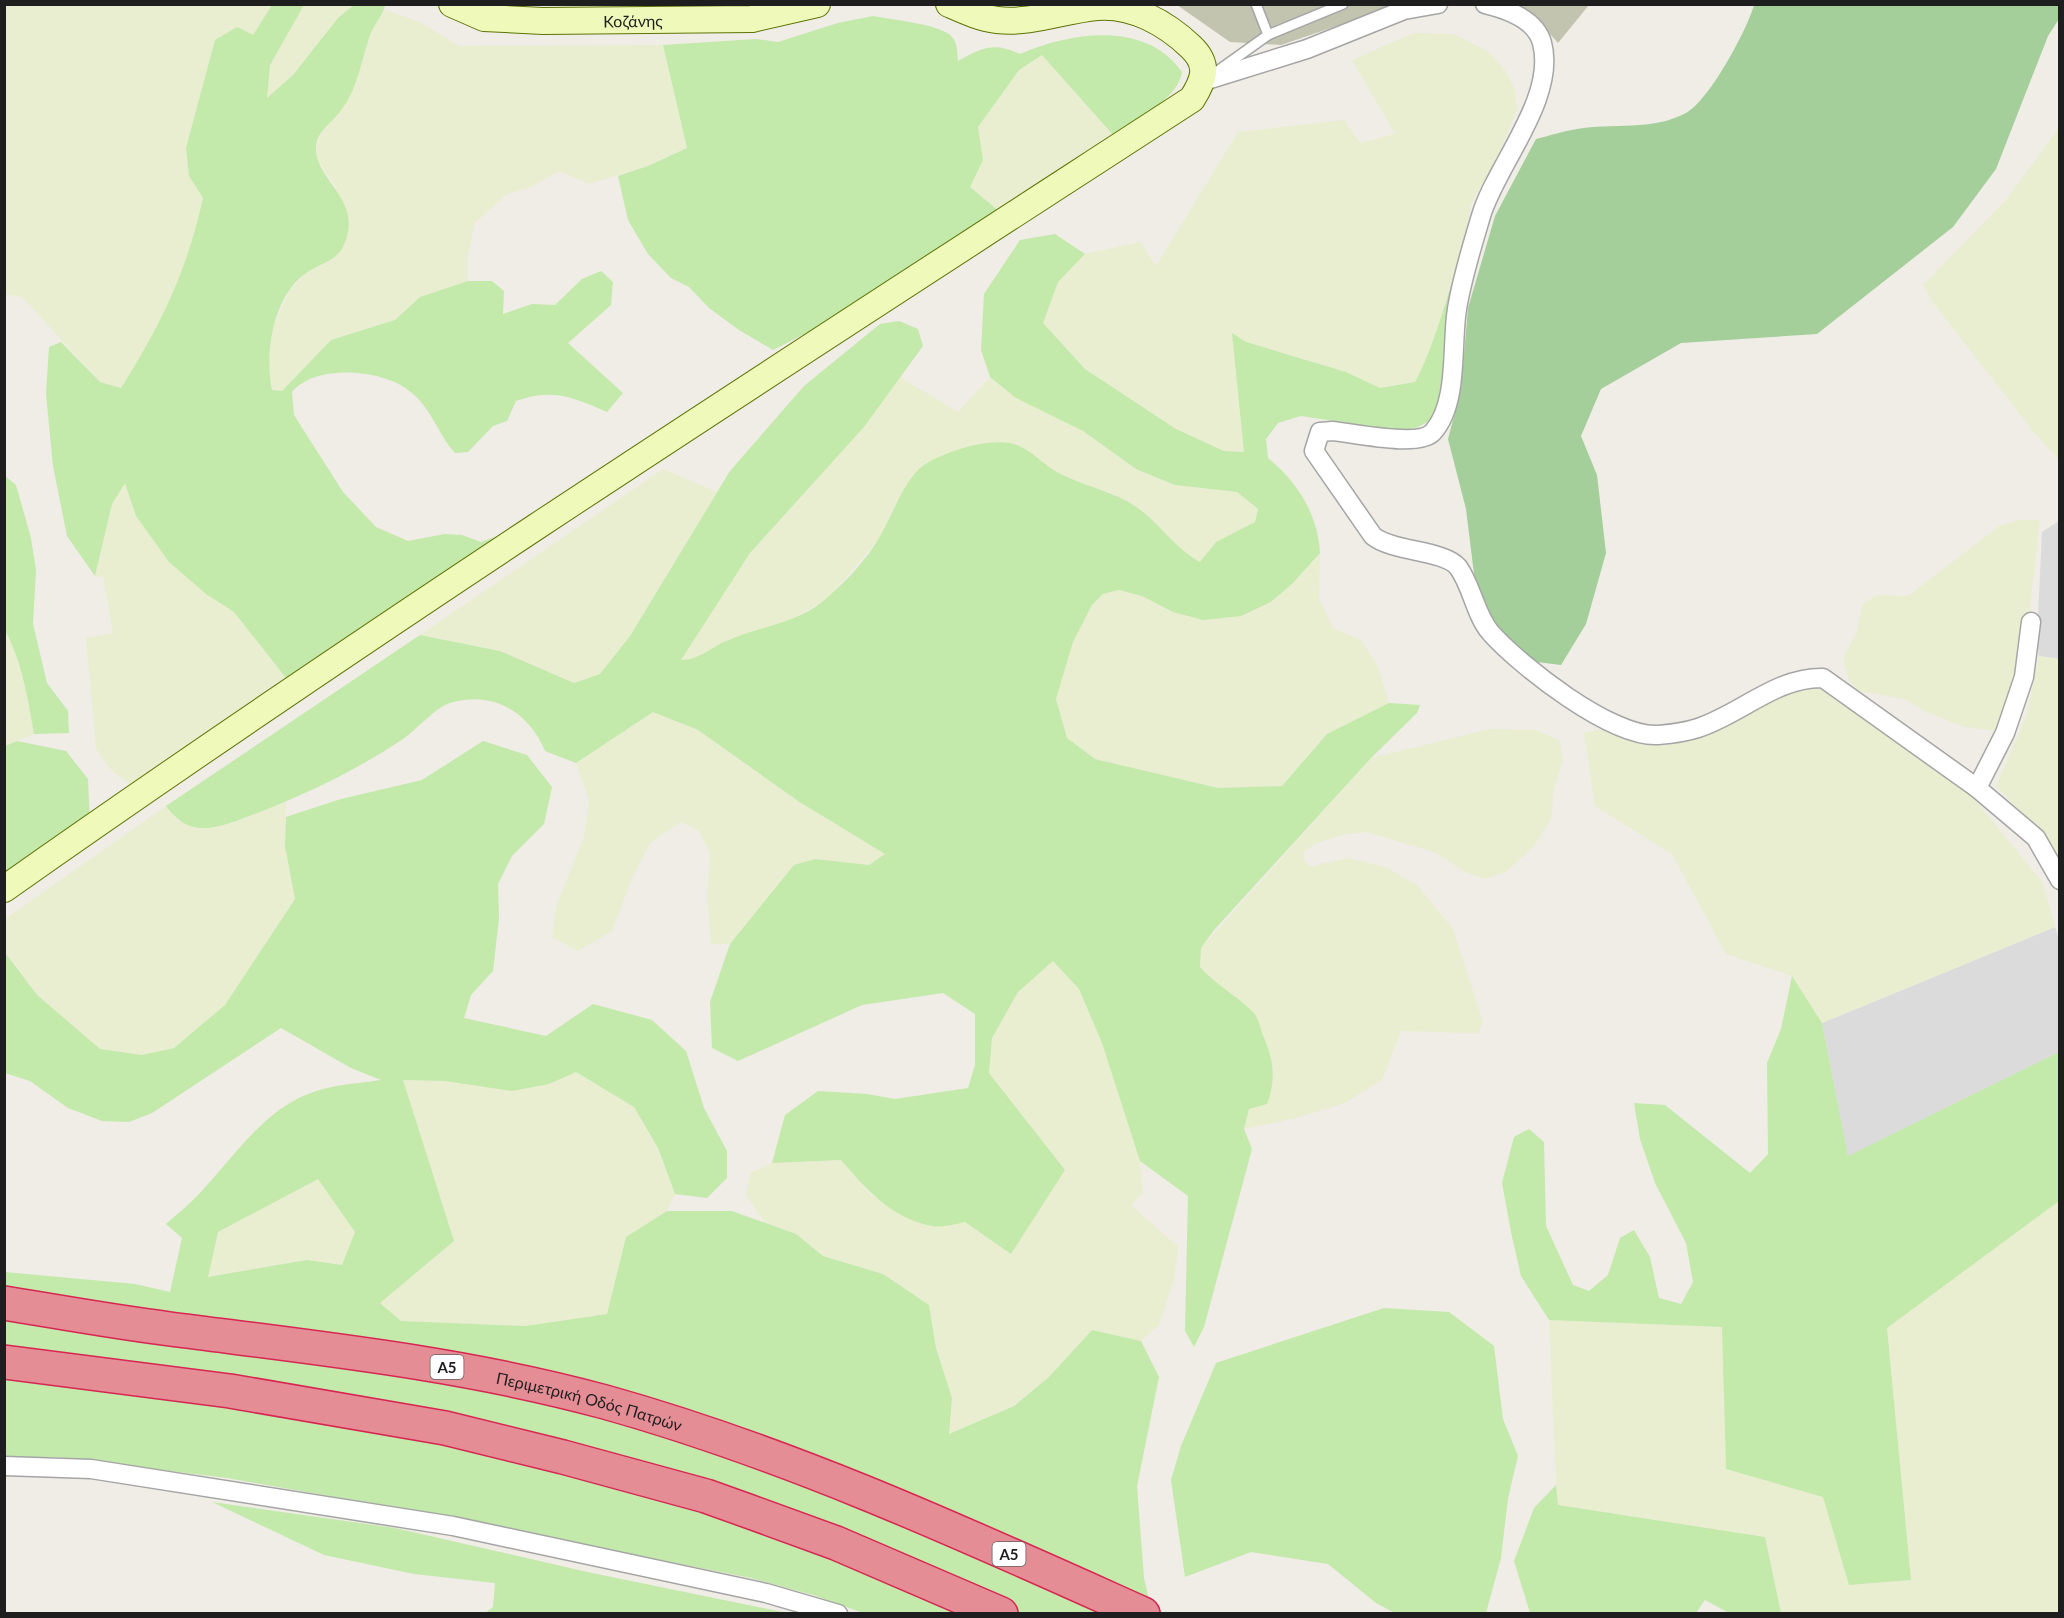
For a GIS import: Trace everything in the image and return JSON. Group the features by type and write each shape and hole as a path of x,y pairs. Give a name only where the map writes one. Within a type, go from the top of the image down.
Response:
{"highway":[{"name":"Περιμετρική Οδός Πατρών","path":"4,1303 173,1329 368,1353 538,1386 604,1402 741,1445 874,1497 1143,1614"},
{"path":"4,1362 230,1391 445,1428 706,1496 836,1544 1001,1614"}],"street":[{"name":"Κοζάνης","path":"452,4 484,18 543,21 752,19 817,4"},
{"path":"4,889 166,775 678,433 1192,99 1204,81 1203,66 1197,53 1180,37 1149,17 1124,9 1098,7 1018,21 997,20 949,4"},
{"path":"1204,81 1307,50 1404,10 1438,4"},
{"path":"1485,4 1510,9 1528,24 1542,42 1542,71 1534,108 1482,213 1457,309 1450,399 1433,432 1417,441 1332,431 1320,432 1314,451 1373,536 1381,542 1436,556 1457,566 1489,631 1555,691 1624,728 1656,735 1698,728 1786,684 1808,678 1823,678 1977,788 2036,838 2060,880"},
{"path":"1977,788 2005,733 2024,677 2031,622"},
{"path":"4,1466 91,1469 453,1526 766,1593 838,1614"}],"lane":[{"path":"1256,4 1268,35"},
{"path":"1204,81 1268,35 1343,4"}],"shaded area":[{"path":"4,5 272,5 253,35 215,40 186,148 189,176 203,198 196,232 172,298 154,336 121,388 100,382 22,297 5,294"},
{"path":"304,5 354,5 338,18 293,75 266,99 270,65"},
{"path":"559,5 776,5 738,9 559,11"},
{"path":"1177,5 1398,5 1281,45 1230,42"},
{"path":"1518,5 1589,5 1558,43 1535,17"},
{"path":"385,10 418,21 459,46 663,45 687,149 648,166 589,184 559,171 529,188 507,194 475,223 468,253 468,281 420,297 395,320 331,340 282,391 272,390 268,369 270,335 289,291 305,273 326,262 336,187 317,160 316,144 325,128 343,109 356,80 375,23"},
{"path":"1414,33 1454,34 1487,51 1505,70 1515,90 1517,109 1498,156 1471,204 1462,252 1449,288 1432,351 1415,382 1380,388 1346,372 1246,342 1233,334 1245,452 1224,451 1176,429 1085,369 1043,323 1058,282 1085,254 1140,242 1156,266 1238,132 1344,120 1360,143 1395,134 1352,60"},
{"path":"1042,54 1114,136 1000,212 969,187 983,160 978,127 1019,70"},
{"path":"2059,128 2059,460 2033,431 1934,304 1923,285 2006,200"},
{"path":"900,377 958,412 990,377 1016,398 1083,431 1136,469 1175,485 1237,492 1258,510 1255,522 1216,542 1200,563 1181,552 1148,516 1134,505 1109,492 1077,482 1055,471 1019,446 896,502 879,539 828,598 786,623 727,640 693,660 681,660 750,553 864,427"},
{"path":"663,469 717,492 630,636 600,674 574,683 500,651 420,635"},
{"path":"125,482 136,516 206,594 234,612 290,683 135,787 112,771 96,749 86,638 113,633 103,577 95,576 112,504"},
{"path":"2018,520 2040,520 2022,678 2001,731 1965,727 1924,711 1905,699 1859,691 1850,682 1843,659 1857,632 1862,605 1877,595 1908,596 1998,527"},
{"path":"2059,521 2059,659 2039,656 2037,637 2042,532"},
{"path":"1320,553 1319,598 1333,628 1361,640 1377,665 1389,703 1327,734 1282,786 1218,788 1095,759 1067,738 1056,699 1073,642 1092,605 1103,594 1119,590 1142,596 1173,612 1241,616 1272,602"},
{"path":"4,630 12,644 25,687 34,734 5,746"},
{"path":"2039,656 2059,659 2059,863 2044,835 1996,786 2027,715"},
{"path":"1813,685 1827,690 1969,793 2043,883 2055,927 1822,1023 1792,976 1726,954 1672,854 1595,806 1584,733 1603,729 1653,742 1784,691"},
{"path":"653,712 698,730 798,801 885,854 869,865 815,859 755,913 730,944 711,944 707,897 710,853 698,830 681,822 650,843 632,878 612,931 578,951 552,937 556,907 584,837 589,800 576,763"},
{"path":"1490,729 1536,730 1560,741 1563,760 1554,788 1551,819 1534,846 1506,872 1484,879 1467,873 1434,852 1367,832 1346,834 1316,843 1304,852 1304,860 1310,867 1347,858 1386,867 1418,886 1453,929 1483,1022 1478,1033 1401,1031 1382,1080 1345,1103 1296,1118 1244,1129 1249,1109 1235,996 1213,982 1200,967 1201,948 1371,758"},
{"path":"286,802 285,846 295,899 225,1005 174,1048 142,1055 100,1050 37,995 5,951 5,919 166,806 178,821 203,828 239,820"},
{"path":"2055,927 2059,939 2059,1052 1848,1157 1822,1023"},
{"path":"1053,960 1079,989 1102,1043 1140,1161 1143,1193 1131,1205 1178,1247 1174,1279 1159,1325 1141,1341 1092,1330 1049,1377 1013,1406 949,1434 952,1398 936,1348 929,1305 883,1274 823,1256 796,1234 765,1223 746,1195 750,1173 772,1163 841,1160 871,1195 933,1226 965,1222 1011,1254 1065,1170 989,1073 992,1038 1018,992"},
{"path":"576,1072 634,1107 657,1148 675,1194 667,1211 626,1237 607,1314 525,1326 401,1321 380,1303 454,1241 402,1080 549,1084"},
{"path":"318,1178 355,1232 342,1265 307,1260 207,1278 218,1232"},
{"path":"2059,1201 2059,1613 1781,1613 1765,1537 1557,1505 1549,1320 1723,1327 1726,1468 1823,1497 1849,1585 1911,1580 1887,1328"}],"green space":[{"path":"272,5 304,5 270,65 267,98 293,75 338,18 354,5 385,5 371,33 352,92 342,109 319,136 316,146 317,158 322,170 344,203 348,216 348,231 340,252 306,273 286,296 279,311 271,343 269,360 272,390 282,391 331,340 395,320 420,297 468,281 492,281 504,291 503,314 532,304 555,305 582,279 601,271 613,282 611,305 568,343 623,393 607,412 563,396 541,395 516,401 507,421 493,426 468,452 455,453 423,404 416,396 396,383 365,374 348,373 316,377 302,383 292,392 294,415 343,492 376,527 408,541 445,534 462,535 481,542 495,537 515,536 290,683 234,612 206,594 169,562 136,516 125,483 112,504 95,576 67,536 53,466 46,394 49,347 61,342 100,382 121,388 135,365 171,297 197,225 203,198 189,176 186,148 215,40 237,27 253,35"},
{"path":"1754,5 2059,5 2059,19 2048,36 1996,169 1953,227 1817,334 1681,343 1601,389 1581,436 1597,475 1606,553 1586,624 1561,665 1537,662 1494,629 1475,582 1466,509 1448,439 1461,390 1468,308 1495,216 1536,139 1590,127 1660,122 1673,119 1695,106 1726,64 1744,31"},
{"path":"873,16 923,25 949,34 956,43 958,61 982,49 996,47 1020,54 1061,40 1106,35 1149,44 1167,55 1182,72 1179,82 1164,100 1114,136 1042,55 1019,70 978,127 983,160 970,187 1000,212 826,323 773,350 739,330 709,308 689,287 671,278 648,254 628,220 618,176 648,166 687,148 663,45 756,39 778,42 838,23"},
{"path":"1055,234 1085,254 1058,282 1043,323 1085,369 1176,429 1224,451 1244,452 1232,333 1246,342 1346,372 1380,388 1415,382 1435,334 1462,252 1448,309 1442,398 1433,419 1418,427 1400,431 1301,416 1278,423 1266,439 1268,458 1279,467 1304,500 1311,513 1318,539 1320,553 1292,584 1271,602 1241,616 1203,620 1173,612 1142,596 1119,590 1103,594 1092,605 1073,642 1056,699 1067,738 1095,759 1218,788 1282,786 1327,734 1389,703 1420,705 1417,713 1371,758 1214,930 1201,948 1200,967 1256,1016 1269,1051 1273,1076 1267,1104 1249,1109 1244,1129 1252,1149 1204,1327 1194,1347 1185,1331 1188,1196 1140,1161 1102,1043 1079,989 1053,961 1018,992 992,1038 989,1073 1065,1170 1011,1254 965,1222 936,1226 917,1222 904,1216 870,1192 841,1160 772,1163 785,1115 818,1091 867,1094 895,1099 968,1088 975,1065 975,1014 943,993 862,1005 738,1061 712,1048 710,1002 730,944 794,865 815,859 869,865 885,854 798,801 698,730 653,712 576,763 545,751 529,725 508,708 495,702 466,700 444,705 403,739 351,770 298,796 240,820 218,826 197,828 182,822 166,806 420,635 500,651 574,683 600,674 630,636 730,471 804,386 880,324 899,321 918,329 923,346 864,427 750,553 681,660 699,656 720,644 792,619 817,606 843,583 869,554 917,471 933,460 957,450 984,443 1009,443 1019,446 1057,472 1126,501 1144,513 1190,556 1200,562 1216,542 1255,522 1258,509 1237,492 1175,485 1136,469 1083,431 1016,398 990,377 981,350 984,294 1020,240"},
{"path":"4,475 16,485 31,538 36,570 33,624 47,683 68,711 69,733 34,734 20,668 5,630"},
{"path":"17,741 66,751 88,779 90,823 5,884 5,746"},
{"path":"483,741 527,755 552,787 544,824 512,856 498,884 499,918 493,971 471,995 464,1018 546,1036 593,1004 652,1020 686,1051 704,1108 727,1151 727,1178 707,1198 675,1194 658,1148 634,1107 576,1072 549,1084 512,1091 445,1081 403,1080 454,1241 380,1303 401,1321 525,1326 607,1314 626,1237 667,1211 732,1211 796,1234 823,1256 883,1274 929,1305 936,1348 952,1398 949,1434 1014,1406 1049,1377 1092,1330 1141,1341 1159,1377 1137,1486 1144,1578 1152,1613 863,1613 813,1595 751,1578 408,1510 227,1478 57,1457 5,1457 5,1272 135,1284 170,1292 182,1238 166,1224 196,1197 249,1137 276,1112 308,1094 335,1086 381,1080 351,1068 281,1028 152,1113 129,1122 102,1121 68,1108 30,1081 5,1073 4,951 37,995 100,1049 142,1055 174,1048 225,1005 295,899 285,846 286,817 341,799 422,780","holes":["318,1179 355,1232 342,1265 307,1260 208,1277 218,1232"]},
{"path":"1792,976 1822,1023 1848,1156 2059,1052 2059,1201 1887,1328 1911,1580 1849,1585 1823,1497 1726,1469 1722,1327 1549,1320 1521,1276 1511,1232 1502,1183 1514,1137 1529,1129 1544,1142 1546,1226 1573,1285 1589,1291 1608,1275 1620,1238 1634,1230 1650,1257 1659,1298 1681,1304 1693,1282 1686,1243 1655,1183 1640,1139 1634,1103 1665,1105 1750,1173 1768,1154 1767,1063 1781,1029"},
{"path":"1384,1308 1449,1312 1494,1346 1503,1419 1518,1456 1508,1498 1501,1558 1486,1613 1395,1613 1376,1603 1328,1564 1251,1552 1185,1577 1171,1480 1181,1446 1216,1363"},
{"path":"1556,1485 1558,1505 1765,1537 1781,1613 1729,1613 1705,1600 1696,1613 1530,1613 1514,1561 1534,1508"},
{"path":"212,1502 395,1528 592,1573 787,1613 485,1613 493,1607 495,1583 414,1574 324,1555"}]}
